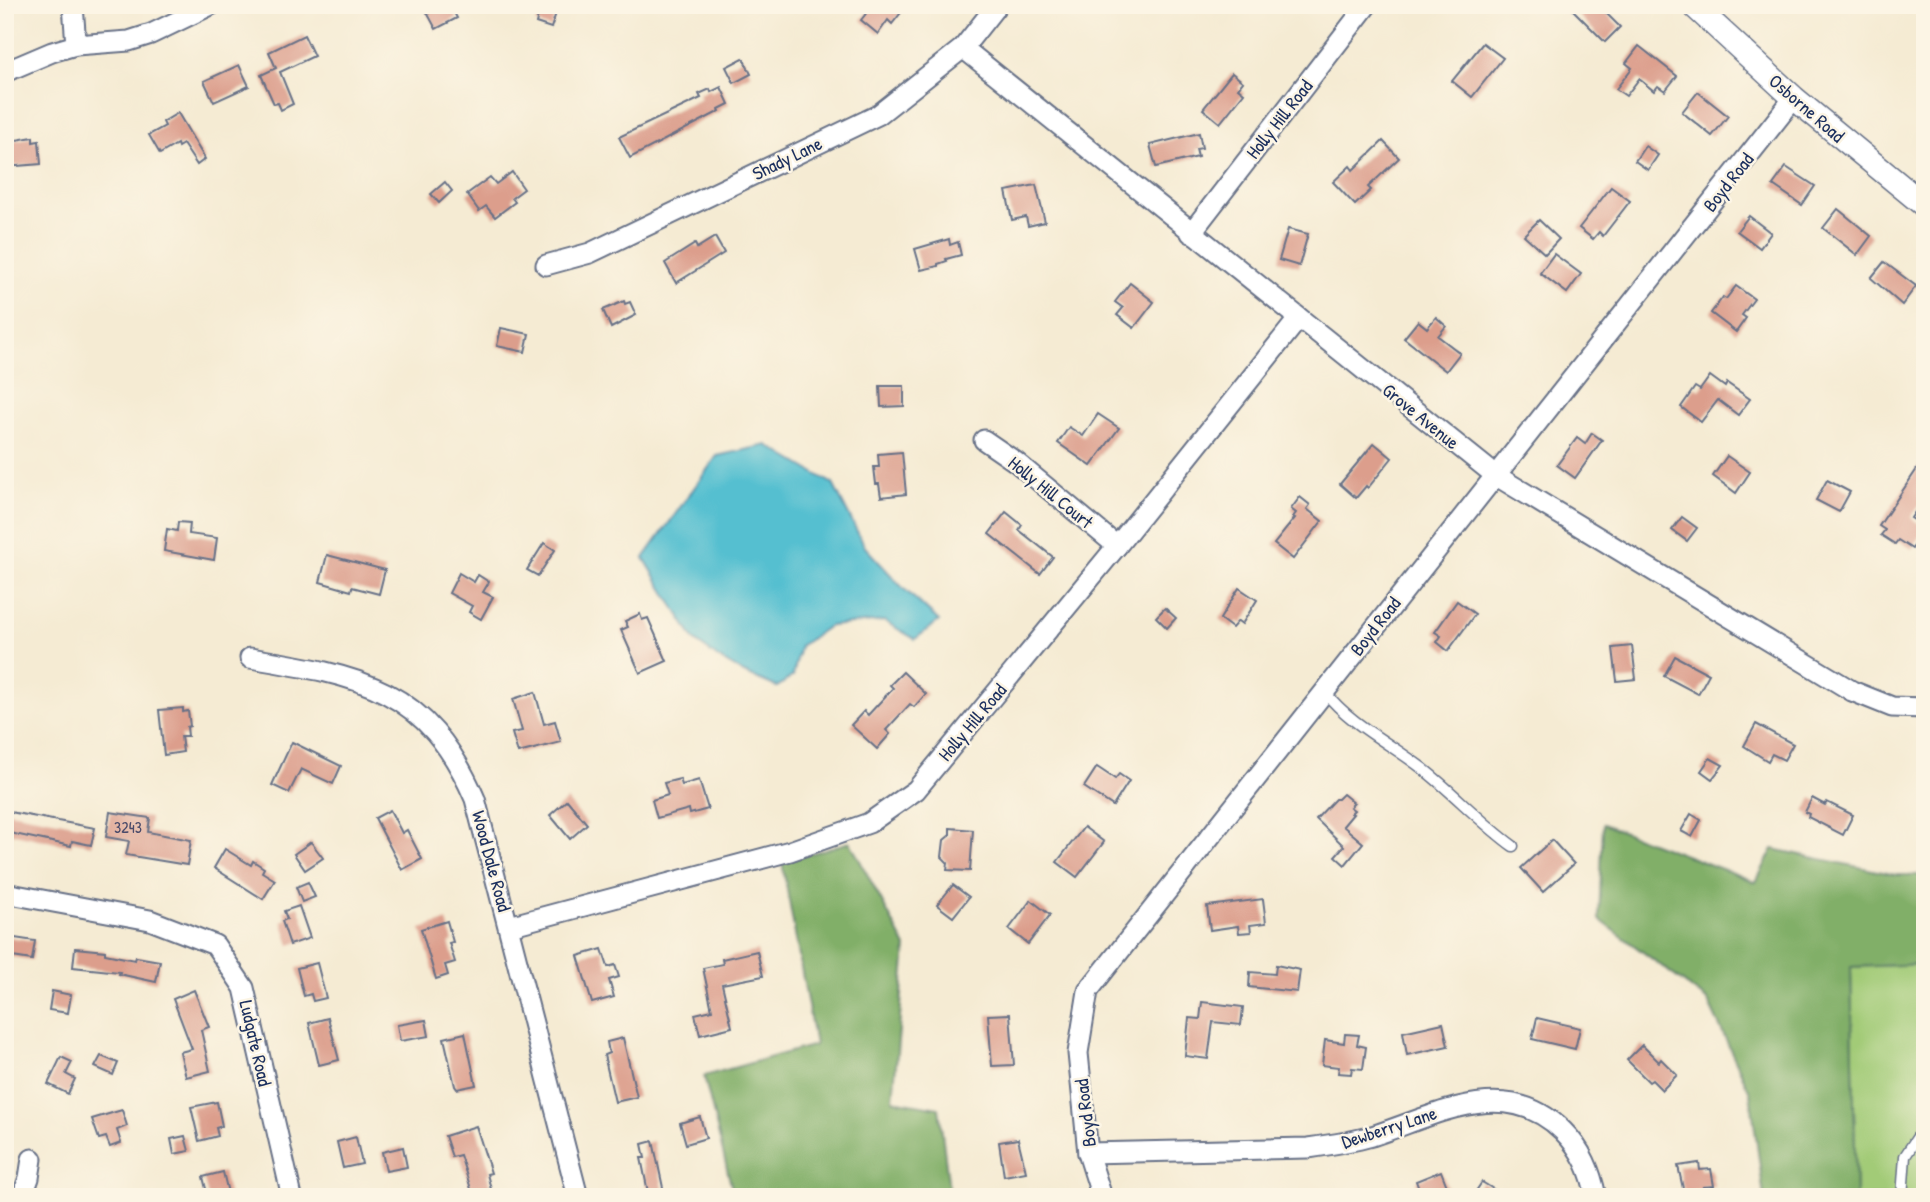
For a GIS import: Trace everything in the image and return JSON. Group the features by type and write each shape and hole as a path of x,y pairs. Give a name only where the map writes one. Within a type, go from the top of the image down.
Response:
{"street":[{"path":"73,5 76,46"},
{"path":"5,72 52,52 76,46 129,41 151,34 211,5"},
{"name":"Shady Lane","path":"546,264 590,253 878,115 963,48 997,5"},
{"name":"Holly Hill Road","path":"1191,233 1367,5"},
{"name":"Osborne Road","path":"1693,5 1794,98 1925,206"},
{"name":"Grove Avenue","path":"963,48 1495,475 1852,691 1892,707 1925,708"},
{"name":"Boyd Road","path":"1102,1197 1088,1153 1078,1053 1088,991 1794,98"},
{"name":"Holly Hill Road","path":"509,926 790,851 869,823 916,790 1117,546 1299,318"},
{"name":"Holly Hill Court","path":"984,440 1016,462 1117,546"},
{"name":"Wood Dale Road","path":"250,658 322,669 350,676 376,687 420,715 436,731 460,765 475,799 578,1197"},
{"name":"Ludgate Road","path":"5,893 150,920 215,945 244,988 292,1197"},
{"name":"Dewberry Lane","path":"1088,1153 1308,1148 1371,1136 1448,1108 1471,1103 1517,1104 1537,1110 1573,1140 1584,1156 1596,1197"},
{"path":"22,1197 32,1159"}],"lane":[{"path":"1324,691 1348,718 1450,790 1487,827 1513,846"},
{"path":"1902,1197 1905,1156 1925,1126"}],"green space":[{"path":"1603,824 1756,882 1773,849 1896,875 1925,875 1925,964 1851,967 1856,1197 1764,1197 1750,1092 1708,1001 1599,919"},
{"path":"850,842 906,947 893,1100 939,1108 950,1197 734,1197 704,1076 815,1045 782,862"},
{"path":"1925,964 1925,1197 1856,1197 1851,967"}],"water":[{"path":"767,445 833,484 865,547 902,587 939,621 915,639 884,621 829,626 800,646 793,676 777,687 744,673 695,641 644,558 717,456"}],"building":[{"path":"423,5 450,5 457,18 436,29"},
{"path":"873,5 907,5 892,24 888,20 878,34 861,20"},
{"path":"1568,5 1598,5 1620,27 1605,42"},
{"path":"540,8 556,13 551,28 536,23"},
{"path":"304,35 314,56 280,72 293,104 281,110 278,103 274,104 261,75 276,68 269,52"},
{"path":"1483,43 1503,58 1472,97 1452,81"},
{"path":"1639,46 1677,76 1665,91 1658,86 1654,91 1639,79 1626,96 1616,89 1632,68 1626,63"},
{"path":"743,58 751,74 734,83 726,67"},
{"path":"239,65 249,86 214,102 204,81"},
{"path":"1232,73 1243,82 1238,88 1244,93 1220,123 1203,109"},
{"path":"721,87 729,104 630,158 619,137 701,98 699,94"},
{"path":"1698,92 1728,116 1712,136 1682,112"},
{"path":"178,113 205,159 197,165 183,144 178,147 177,144 160,154 149,135 165,126 163,122"},
{"path":"1199,133 1202,148 1196,149 1198,157 1156,167 1150,145"},
{"path":"33,137 33,142 39,141 41,164 5,167 5,142"},
{"path":"1383,141 1399,158 1368,187 1371,190 1355,205 1333,182 1350,166 1353,170"},
{"path":"1645,146 1658,155 1648,170 1635,161"},
{"path":"1786,167 1815,186 1802,205 1773,185"},
{"path":"512,172 524,189 512,198 515,202 495,217 486,206 479,211 467,194 490,177 496,184"},
{"path":"445,182 452,191 439,203 431,194"},
{"path":"1036,185 1045,222 1028,226 1026,217 1012,220 1006,191"},
{"path":"1611,187 1630,201 1603,236 1599,232 1593,239 1579,228"},
{"path":"1838,209 1871,236 1857,255 1823,228"},
{"path":"1749,216 1771,233 1760,248 1737,231"},
{"path":"1539,220 1559,239 1545,254 1524,235"},
{"path":"1288,229 1308,234 1299,266 1279,260"},
{"path":"715,237 724,253 676,283 665,263 695,244 697,248"},
{"path":"949,239 950,245 958,242 961,255 946,259 947,261 938,266 921,270 915,249"},
{"path":"1554,254 1581,274 1567,293 1540,273"},
{"path":"1884,262 1916,286 1902,305 1871,278"},
{"path":"1130,283 1154,302 1134,328 1117,315 1123,308 1115,302"},
{"path":"1736,286 1754,299 1742,315 1746,318 1736,332 1711,313"},
{"path":"624,301 625,304 630,302 636,315 611,328 603,310"},
{"path":"1436,317 1446,326 1438,336 1460,353 1446,371 1404,338 1418,321 1427,328"},
{"path":"501,328 529,334 525,352 497,346"},
{"path":"1710,376 1725,387 1727,383 1750,399 1738,415 1718,400 1701,422 1681,407 1695,387 1700,390"},
{"path":"880,386 904,386 904,406 881,407"},
{"path":"1098,414 1119,428 1091,466 1058,443 1069,427 1083,436"},
{"path":"1592,433 1602,440 1575,478 1557,465 1577,438 1585,444"},
{"path":"1374,443 1392,458 1368,488 1366,486 1356,498 1340,484"},
{"path":"902,452 906,494 881,497 874,467 879,467 878,454"},
{"path":"1727,456 1750,472 1736,493 1713,476"},
{"path":"1925,457 1925,497 1911,518 1925,527 1925,530 1912,549 1898,540 1895,544 1881,535 1885,530 1879,526"},
{"path":"1827,480 1850,492 1839,512 1816,500"},
{"path":"1300,497 1310,505 1307,509 1322,521 1293,559 1274,544 1295,518 1293,517 1296,513 1291,509"},
{"path":"1006,512 1022,525 1019,530 1053,557 1040,574 989,534"},
{"path":"1682,517 1697,528 1687,541 1672,530"},
{"path":"178,522 190,523 189,534 217,538 214,560 164,551 167,529 177,531"},
{"path":"544,543 555,550 538,576 527,570"},
{"path":"327,555 385,570 379,594 352,587 351,591 320,582"},
{"path":"459,573 474,582 478,575 489,582 483,592 493,597 481,619 469,612 472,606 449,593"},
{"path":"1239,588 1257,600 1242,624 1238,621 1232,628 1220,619"},
{"path":"1457,601 1475,614 1448,651 1437,642 1441,636 1435,632"},
{"path":"1165,608 1176,618 1167,628 1156,617"},
{"path":"640,614 642,620 648,618 667,661 640,673 621,630 628,627 625,621"},
{"path":"1632,646 1636,679 1617,681 1613,648"},
{"path":"1675,656 1709,674 1698,694 1664,676"},
{"path":"903,672 926,694 914,707 910,704 886,730 890,734 877,749 851,725 864,711 868,715 893,688 890,685"},
{"path":"535,692 544,724 555,721 561,742 518,753 512,733 522,731 513,699"},
{"path":"183,708 183,712 188,711 190,726 187,727 188,736 181,736 183,752 164,755 159,710"},
{"path":"1756,724 1793,744 1784,760 1772,754 1768,761 1744,746"},
{"path":"292,742 341,766 333,784 301,769 289,793 272,785"},
{"path":"1710,758 1723,765 1712,779 1701,771"},
{"path":"1097,767 1115,779 1119,774 1129,781 1113,806 1084,787"},
{"path":"680,779 682,785 699,780 708,809 690,814 689,809 657,818 652,800 668,795 664,783"},
{"path":"1343,794 1354,803 1350,807 1354,810 1343,826 1363,843 1345,865 1335,856 1344,846 1316,819"},
{"path":"1812,798 1853,815 1843,835 1808,817 1809,814 1805,812"},
{"path":"567,800 587,824 570,839 550,815"},
{"path":"390,810 402,833 407,830 422,859 402,870 375,818"},
{"path":"5,811 95,828 91,845 72,841 71,846 5,832"},
{"path":"110,812 150,818 148,832 191,840 187,865 126,855 129,841 106,837"},
{"path":"1691,814 1701,820 1692,837 1681,831"},
{"path":"1084,827 1104,842 1077,877 1057,862"},
{"path":"950,828 973,830 970,871 947,870 948,863 942,857 944,840 950,835"},
{"path":"1552,840 1574,864 1543,892 1521,868"},
{"path":"311,842 323,858 305,870 294,854"},
{"path":"225,849 251,865 253,861 264,868 262,872 275,880 263,899 214,868"},
{"path":"308,882 315,897 302,902 296,887"},
{"path":"953,885 969,897 953,917 937,905"},
{"path":"1263,899 1266,923 1250,925 1251,932 1239,933 1238,926 1210,930 1207,906"},
{"path":"1031,900 1050,915 1028,944 1009,929"},
{"path":"299,906 310,938 290,945 282,921 287,919 284,911"},
{"path":"447,921 453,942 449,943 455,962 445,965 448,975 436,979 421,929"},
{"path":"8,937 35,941 32,960 6,956"},
{"path":"75,948 105,951 105,954 135,960 136,957 160,961 156,982 119,974 120,972 73,967"},
{"path":"602,949 608,967 615,965 619,977 609,980 614,997 592,1003 578,956"},
{"path":"757,951 763,976 722,984 732,1027 700,1035 695,1014 712,1010 703,968 723,964 722,959"},
{"path":"317,963 326,998 313,1001 311,994 304,996 297,968"},
{"path":"1276,965 1300,970 1297,992 1249,987 1250,972 1275,974"},
{"path":"194,990 209,1027 201,1030 210,1071 186,1077 180,1052 192,1049 173,999"},
{"path":"52,991 71,995 68,1013 49,1010"},
{"path":"1202,1002 1243,1007 1241,1025 1213,1022 1208,1059 1185,1056 1189,1018 1200,1019"},
{"path":"1010,1014 1014,1065 992,1066 988,1015"},
{"path":"328,1018 339,1060 319,1065 309,1023"},
{"path":"1537,1018 1580,1028 1575,1049 1532,1039"},
{"path":"426,1020 429,1036 400,1041 397,1025"},
{"path":"1443,1023 1448,1046 1407,1055 1403,1032"},
{"path":"465,1033 476,1085 457,1089 444,1038"},
{"path":"1345,1034 1359,1035 1357,1045 1366,1047 1363,1069 1352,1068 1351,1074 1338,1073 1339,1067 1322,1065 1325,1040 1344,1043"},
{"path":"623,1038 637,1097 615,1102 604,1055 609,1053 607,1042"},
{"path":"1642,1045 1677,1075 1662,1090 1652,1080 1649,1082 1627,1060"},
{"path":"101,1056 118,1063 113,1075 95,1067"},
{"path":"61,1057 72,1062 66,1074 75,1079 68,1094 48,1084"},
{"path":"217,1102 222,1126 216,1128 218,1136 199,1141 191,1107"},
{"path":"122,1110 127,1126 117,1130 121,1143 110,1147 106,1137 99,1139 92,1119"},
{"path":"700,1117 706,1138 686,1144 680,1123"},
{"path":"476,1126 491,1173 487,1174 491,1189 473,1195 460,1155 452,1157 445,1136"},
{"path":"185,1136 189,1151 174,1154 171,1139"},
{"path":"356,1137 362,1164 343,1168 337,1142"},
{"path":"1018,1139 1026,1172 1004,1176 999,1142"},
{"path":"653,1141 665,1197 649,1197 641,1158 645,1158 642,1144"},
{"path":"403,1147 407,1167 386,1171 382,1152"},
{"path":"1699,1163 1700,1170 1711,1169 1714,1186 1684,1193 1678,1166"},
{"path":"1441,1171 1448,1189 1422,1197 1416,1181"},
{"path":"223,1172 229,1197 208,1197 203,1177"},
{"path":"1482,1182 1506,1197 1472,1197"}]}
